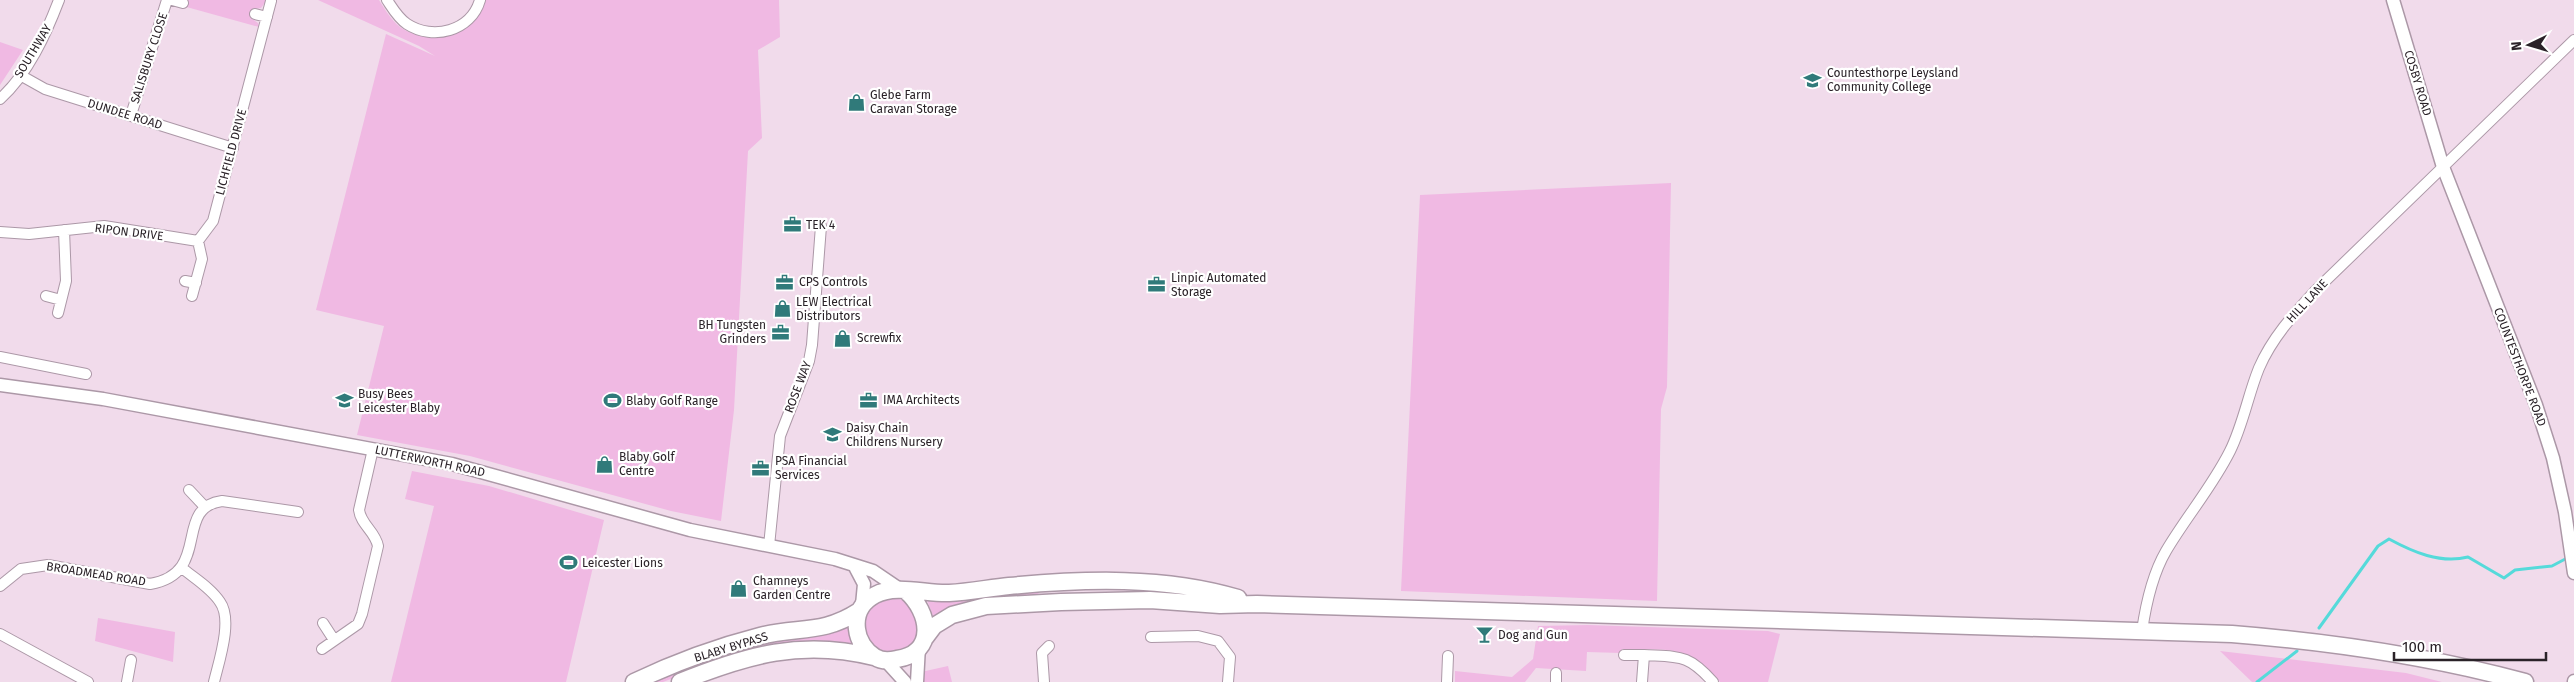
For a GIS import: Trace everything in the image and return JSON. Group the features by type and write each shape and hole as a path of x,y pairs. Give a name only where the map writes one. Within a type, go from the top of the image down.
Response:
{"main road":[{"path":"1256,604 1209,592 1120,581 1010,586 952,592 904,590 876,595 860,608 856,621 859,638 868,651 880,659 909,656 934,626 952,616 986,606 1141,600 1220,605 1256,604 2241,635 2330,644 2440,661 2525,682"},
{"path":"904,590 918,603 926,620 922,642"},
{"name":"BLABY BYPASS","path":"634,682 762,635 834,625 860,608"},
{"name":"BLABY BYPASS","path":"680,682 743,659 780,650 828,649 880,659"}],"street":[{"name":"SOUTHWAY","path":"0,99 20,75 41,40 59,0"},
{"name":"SALISBURY CLOSE","path":"131,115 167,0"},
{"name":"SALISBURY CLOSE","path":"172,0 182,4"},
{"path":"387,0 399,17 407,24 416,28 437,32 448,31 462,24 476,12 480,0"},
{"name":"COSBY ROAD","path":"2393,0 2443,167"},
{"name":"LICHFIELD DRIVE","path":"198,241 213,221 271,2"},
{"path":"255,14 267,17"},
{"name":"HILL LANE","path":"2142,631 2145,604 2155,574 2166,551 2218,473 2231,449 2259,368 2280,331 2315,291 2574,40"},
{"name":"DUNDEE ROAD","path":"20,75 36,86 233,148"},
{"name":"COUNTESTHORPE ROAD","path":"2443,167 2536,405 2553,458 2565,512 2574,573"},
{"name":"RIPON DRIVE","path":"0,232 29,234 104,226 198,241"},
{"name":"ROSE WAY","path":"769,546 780,436 809,361 812,345 821,226"},
{"path":"58,313 67,263 64,230"},
{"path":"192,296 202,259 198,241"},
{"path":"185,281 196,283"},
{"path":"46,296 61,300"},
{"path":"0,357 86,374"},
{"name":"LUTTERWORTH ROAD","path":"0,385 103,399 373,449 479,471 598,507 690,530 854,565 872,571 904,590"},
{"path":"322,648 358,624 377,553 377,541 360,519 359,510 373,449"},
{"path":"189,490 205,507"},
{"path":"214,682 225,629 225,611 216,596 182,568 188,554 195,522 205,507 222,502 298,512"},
{"name":"BROADMEAD ROAD","path":"0,586 21,569 33,566 48,565 150,584 168,580 182,568"},
{"path":"854,565 864,584 860,608"},
{"path":"323,623 334,640"},
{"path":"0,634 88,682"},
{"path":"1151,638 1198,636 1218,641 1230,657 1228,682"},
{"path":"1165,649 1166,638"},
{"path":"917,682 922,642"},
{"path":"1044,682 1042,653 1048,646"},
{"path":"1624,655 1686,658 1698,666 1713,682"},
{"path":"1642,682 1644,655"},
{"path":"1447,682 1448,656"},
{"path":"880,659 905,682"},
{"path":"126,682 131,660"}],"shaded area":[{"path":"183,0 267,0 261,8 253,9 251,18 258,23 259,27 183,6"},
{"name":"Blaby Golf Centre","path":"318,0 379,0 400,27 425,37 438,37 451,35 472,23 480,13 486,0 779,0 780,37 758,50 762,138 748,151 734,410 721,521 671,511 470,456 357,435 384,326 316,310 386,34 435,56 419,46"},
{"path":"0,42 23,50 0,85"},
{"path":"1671,183 1667,387 1661,409 1657,601 1401,591 1420,195"},
{"name":"Leicester Lions","path":"412,471 489,486 604,520 566,682 391,682 434,506 405,499"},
{"path":"1040,590 1037,597 945,610 933,616 927,600"},
{"path":"892,598 903,600 912,606 918,615 920,626 918,637 912,646 903,652 892,654 881,652 872,646 866,637 864,626 866,615 872,606 881,600"},
{"path":"98,618 175,632 173,662 95,641"},
{"path":"1588,625 1768,631 1780,634 1768,682 1720,682 1699,661 1688,655 1664,650 1622,649 1621,653 1587,652 1586,671 1536,668 1525,682 1455,682 1455,671 1512,677 1533,659 1538,626"},
{"path":"850,626 855,647 700,668 663,682 648,682 763,641 812,636"},
{"path":"2220,651 2406,673 2442,682 2252,682"},
{"path":"948,666 952,682 921,682 921,672"}],"waterway":[{"path":"2319,628 2378,546 2389,539 2427,556 2447,559 2468,557 2504,578 2515,570 2552,566 2569,557"},
{"path":"2257,682 2297,651"}],"place":[{"name":"Countesthorpe Leysland Community College","path":"1813,80"},
{"name":"Glebe Farm Caravan Storage","path":"856,102"},
{"name":"TEK 4","path":"792,225"},
{"name":"CPS Controls","path":"785,282"},
{"name":"Linpic Automated Storage","path":"1157,285"},
{"name":"LEW Electrical Distributors","path":"782,309"},
{"name":"BH Tungsten Grinders","path":"780,332"},
{"name":"Screwfix","path":"843,338"},
{"name":"IMA Architects","path":"869,400"},
{"name":"Busy Bees Leicester Blaby","path":"344,401"},
{"name":"Blaby Golf Range","path":"612,401"},
{"name":"Daisy Chain Childrens Nursery","path":"832,435"},
{"name":"Blaby Golf Centre","path":"605,464"},
{"name":"PSA Financial Services","path":"761,468"},
{"name":"Leicester Lions","path":"568,563"},
{"name":"Chamneys Garden Centre","path":"739,588"},
{"name":"Dog and Gun","path":"1484,635"}]}
